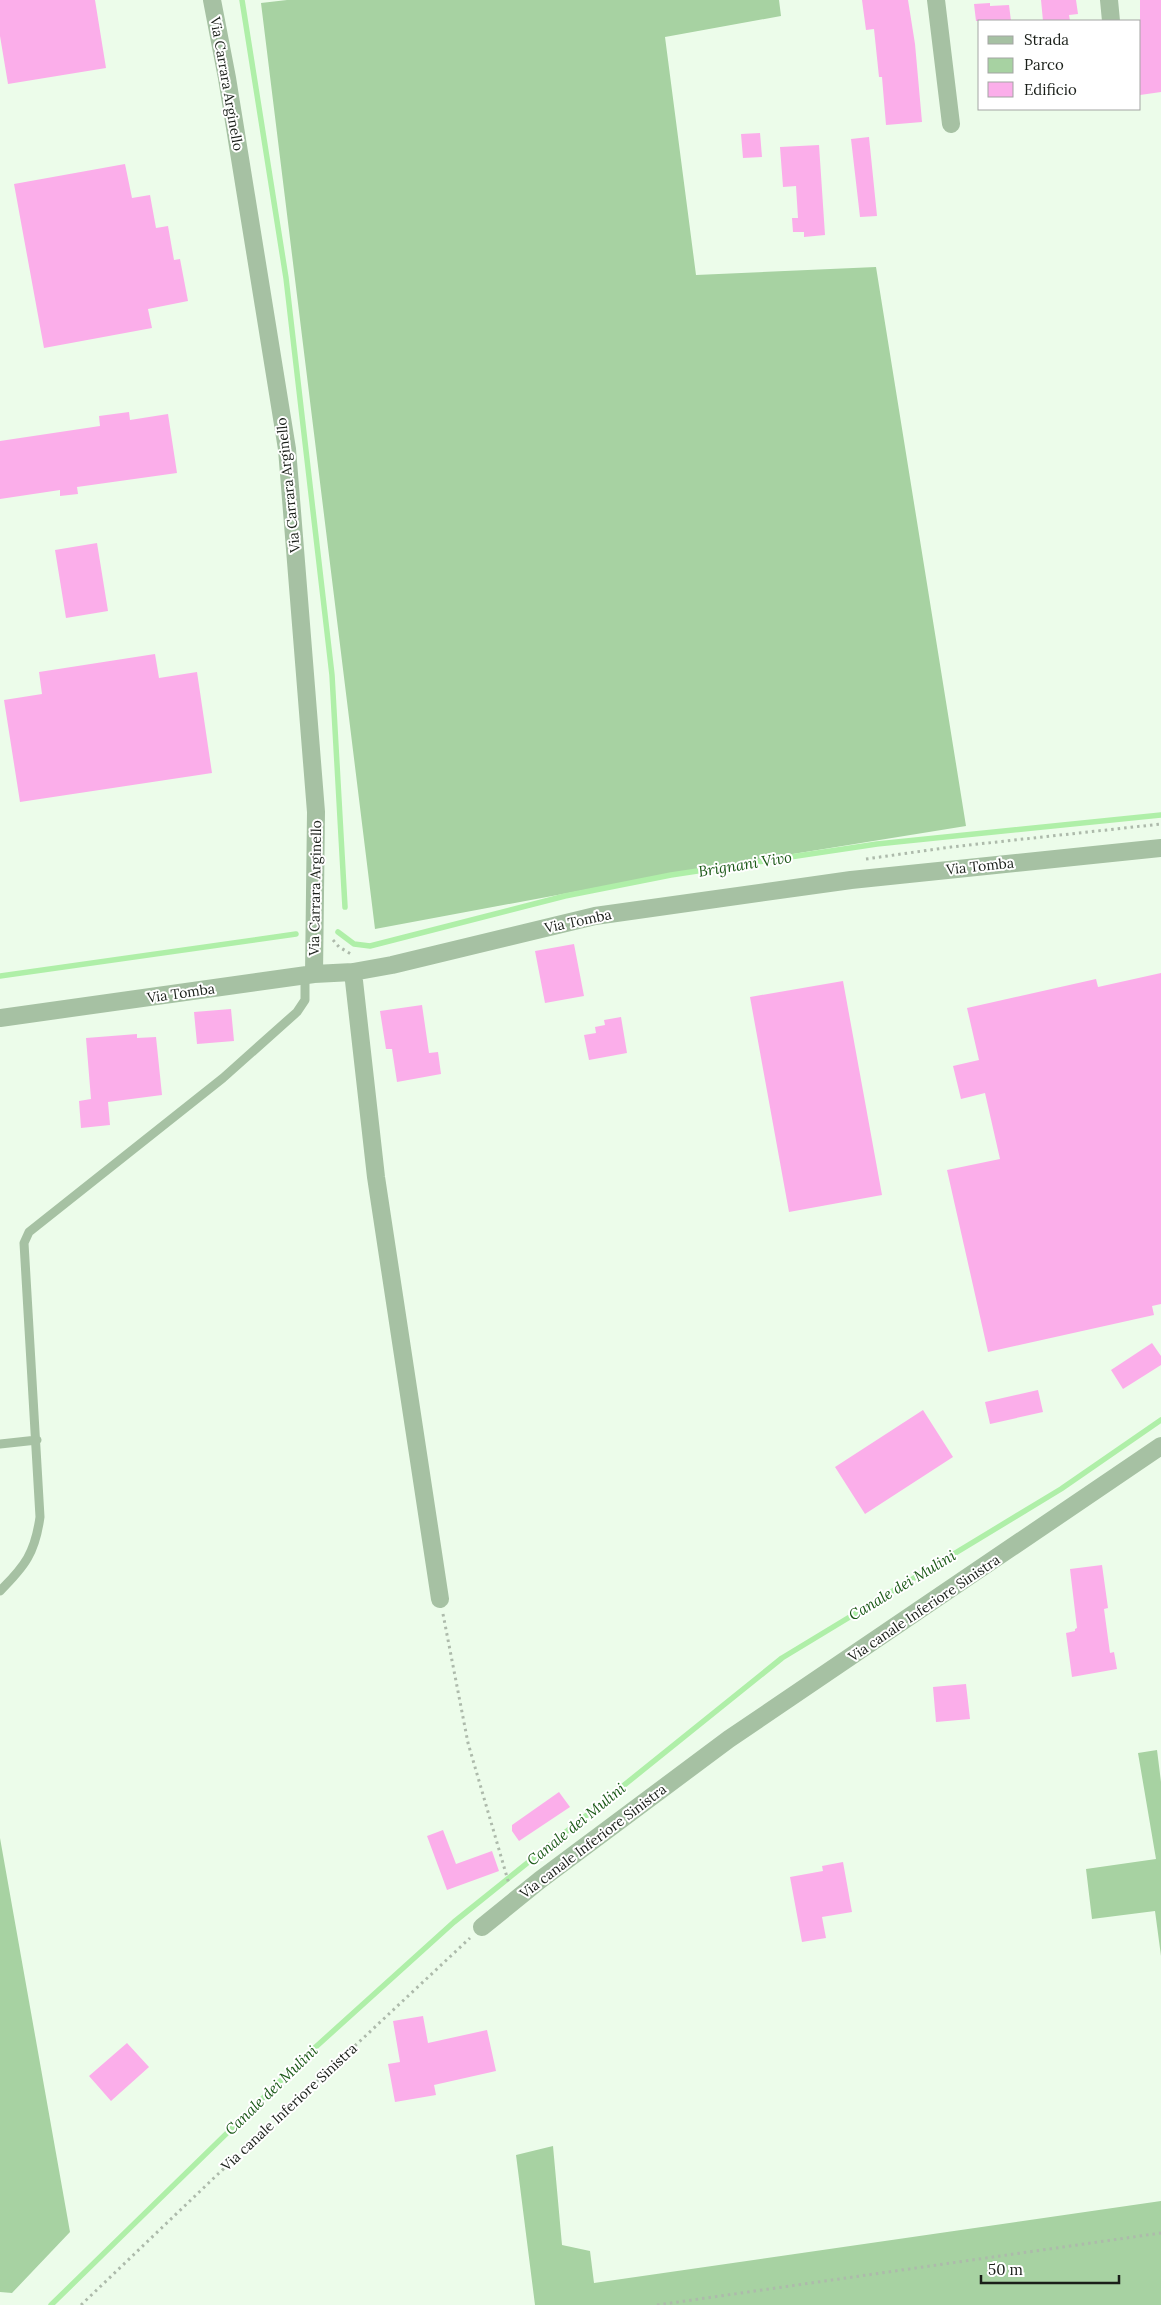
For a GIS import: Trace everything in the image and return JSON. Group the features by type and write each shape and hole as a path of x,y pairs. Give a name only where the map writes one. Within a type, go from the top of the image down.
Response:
{"street":[{"name":"Via Carrara Arginello","path":"212,0 227,78 287,449 316,812 310,975"},
{"path":"936,0 950,124"},
{"path":"1109,0 1111,20"},
{"name":"Via Tomba","path":"0,1018 310,975 352,972 392,965 595,916 851,880 1161,848"},
{"path":"352,972 376,1177 440,1598"},
{"name":"Via canale Inferiore Sinistra","path":"482,1927 540,1880 729,1739 1161,1446"}],"lane":[{"path":"0,1591 32,1554 38,1537 40,1517 24,1243 28,1232 223,1078 297,1012 305,1000 310,975"},
{"path":"0,1444 37,1440"}],"path":[{"path":"440,1598 468,1743 511,1890"},
{"name":"Via canale Inferiore Sinistra","path":"81,2305 482,1927"},
{"path":"657,2305 1161,2233"}],"green space":[{"path":"287,0 779,0 781,16 665,37 696,275 876,267 966,826 670,874 375,929 261,3"},
{"path":"1157,1750 1161,1782 1161,1956 1155,1911 1092,1919 1086,1869 1156,1859 1138,1753"},
{"path":"0,1838 70,2232 12,2293 0,2292"},
{"path":"553,2146 562,2245 590,2251 594,2283 1161,2201 1161,2305 535,2305 516,2155"}],"building":[{"path":"0,0 95,0 106,68 8,84 0,36"},
{"path":"862,0 908,0 915,44 922,122 886,125 882,77 879,77 874,29 866,30"},
{"path":"1041,0 1076,0 1078,14 1069,15 1070,20 1043,20"},
{"path":"1140,0 1161,0 1161,92 1141,95"},
{"path":"990,3 990,6 1009,5 1011,20 976,21 974,4"},
{"path":"760,133 762,157 743,158 741,134"},
{"path":"869,137 877,216 860,217 851,139"},
{"path":"819,145 825,235 804,237 804,232 793,232 792,218 798,218 796,186 783,187 780,147"},
{"path":"125,164 132,198 150,195 156,228 168,226 174,260 180,259 188,301 148,309 152,328 44,348 14,184"},
{"path":"129,412 130,420 168,414 177,473 77,487 78,494 60,496 60,490 0,499 0,441 100,426 99,416"},
{"path":"97,543 108,611 66,618 55,550"},
{"path":"155,654 159,678 197,672 212,773 20,802 4,700 42,694 39,672"},
{"path":"574,944 584,996 545,1003 535,951"},
{"path":"1161,973 1161,1304 1152,1306 1154,1315 988,1352 947,1170 1000,1159 985,1093 961,1099 953,1066 979,1060 967,1008 1096,979 1098,987"},
{"path":"843,981 882,1195 789,1212 750,997"},
{"path":"422,1005 429,1053 438,1052 441,1074 397,1082 392,1049 386,1049 380,1011"},
{"path":"231,1009 234,1041 197,1044 194,1012"},
{"path":"621,1017 627,1053 589,1060 584,1035 596,1033 595,1027 605,1025 604,1020"},
{"path":"137,1034 137,1038 156,1037 162,1095 108,1102 110,1125 81,1128 79,1101 91,1099 86,1038"},
{"path":"1152,1343 1161,1356 1161,1365 1123,1389 1111,1370"},
{"path":"1038,1390 1043,1412 990,1424 985,1402"},
{"path":"923,1410 953,1457 865,1514 835,1467"},
{"path":"1102,1565 1108,1608 1104,1609 1110,1653 1114,1652 1117,1669 1072,1677 1066,1633 1075,1631 1077,1628 1070,1569"},
{"path":"966,1684 970,1719 936,1722 933,1687"},
{"path":"559,1792 570,1807 519,1841 512,1831 512,1825"},
{"path":"443,1830 456,1864 492,1851 499,1871 447,1890 427,1836"},
{"path":"843,1862 852,1912 822,1917 826,1938 802,1942 790,1877 823,1871 822,1866"},
{"path":"423,2016 428,2043 487,2030 496,2071 434,2085 436,2095 395,2102 388,2064 400,2062 393,2021"},
{"path":"127,2043 149,2067 111,2101 89,2076"}],"waterway":[{"path":"242,0 286,278 332,675 345,907"},
{"name":"Brignani Vivo","path":"338,932 354,944 370,946 565,896 671,875 877,844 1161,815"},
{"path":"0,976 296,934"},
{"name":"Canale dei Mulini","path":"51,2305 309,2053 454,1922 782,1658 1061,1489 1161,1420"}]}
